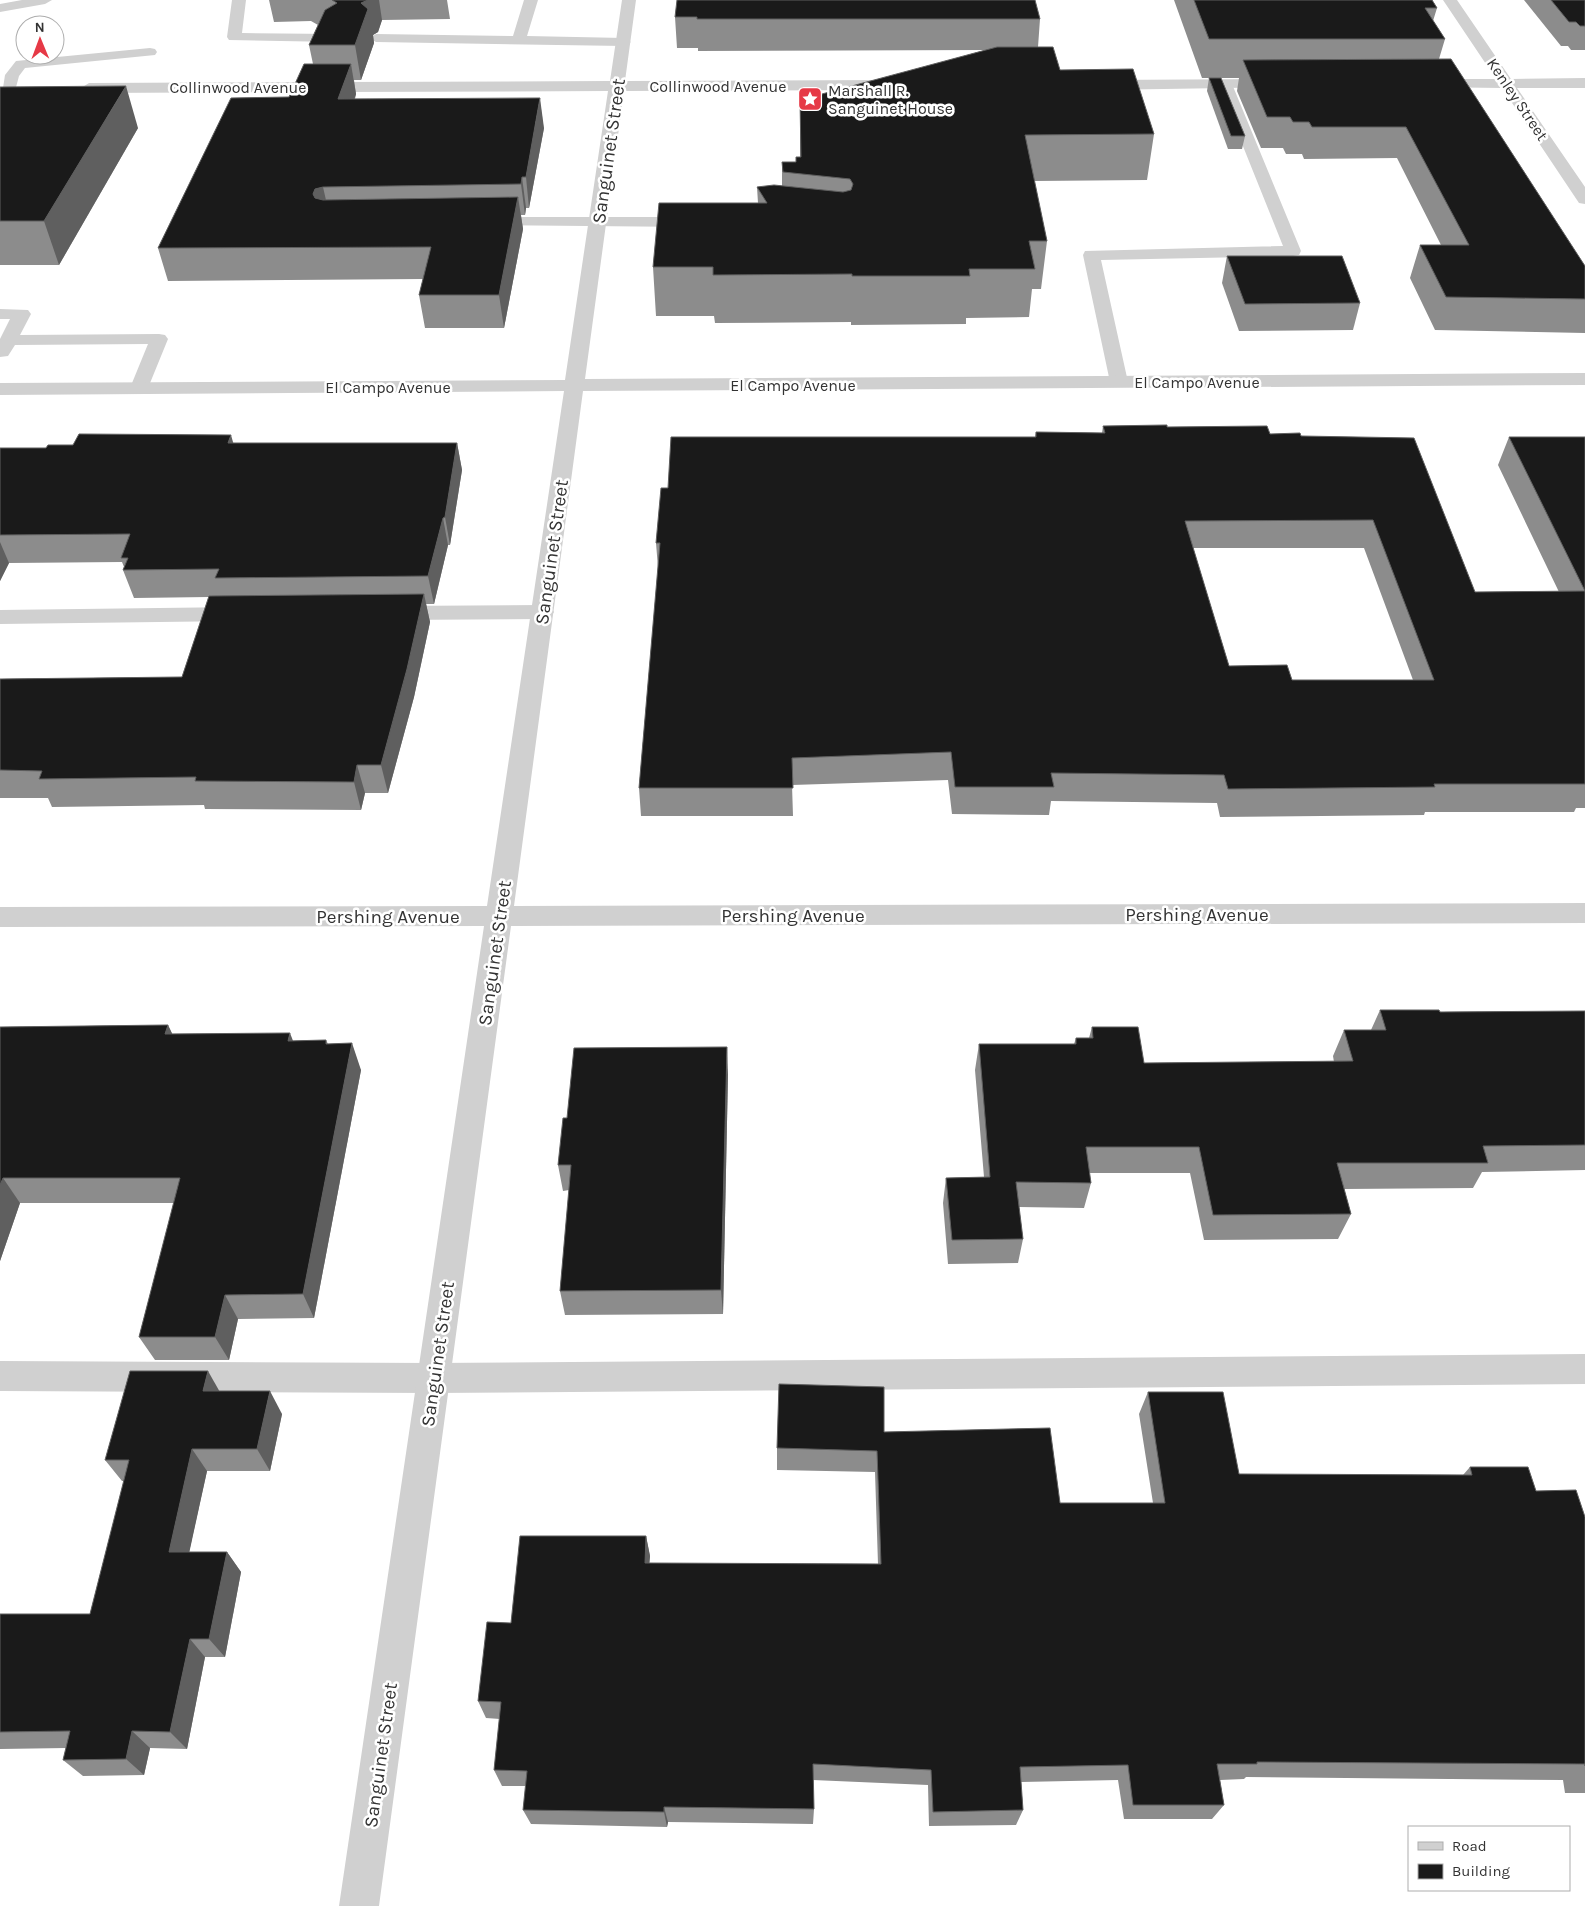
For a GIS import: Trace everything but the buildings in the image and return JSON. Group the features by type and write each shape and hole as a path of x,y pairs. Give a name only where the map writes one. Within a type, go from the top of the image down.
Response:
{"street":[{"name":"Sanguinet Street","path":"359,1906 629,0"},
{"name":"Kenley Street","path":"1450,0 1585,198"},
{"path":"1410,84 1585,83"},
{"path":"1086,85 1293,84"},
{"name":"Collinwood Avenue","path":"70,88 906,85"},
{"path":"5,88 30,88"},
{"name":"El Campo Avenue","path":"0,389 1585,379"},
{"name":"Pershing Avenue","path":"0,917 1585,913"}],"lane":[{"path":"0,8 45,0"},
{"path":"239,0 234,37 335,38"},
{"path":"519,40 531,0"},
{"path":"376,38 624,42"},
{"path":"5,88 21,64 150,52"},
{"path":"1119,382 1091,255 1293,251 1225,84"},
{"path":"469,223 712,222"},
{"path":"0,314 22,314 4,348"},
{"path":"4,348 159,339 138,388"},
{"path":"371,613 543,612"},
{"path":"0,617 264,614"},
{"path":"0,1376 433,1378 1585,1369"}],"place":[{"name":"Marshall R. Sanguinet House","path":"810,99"}]}
